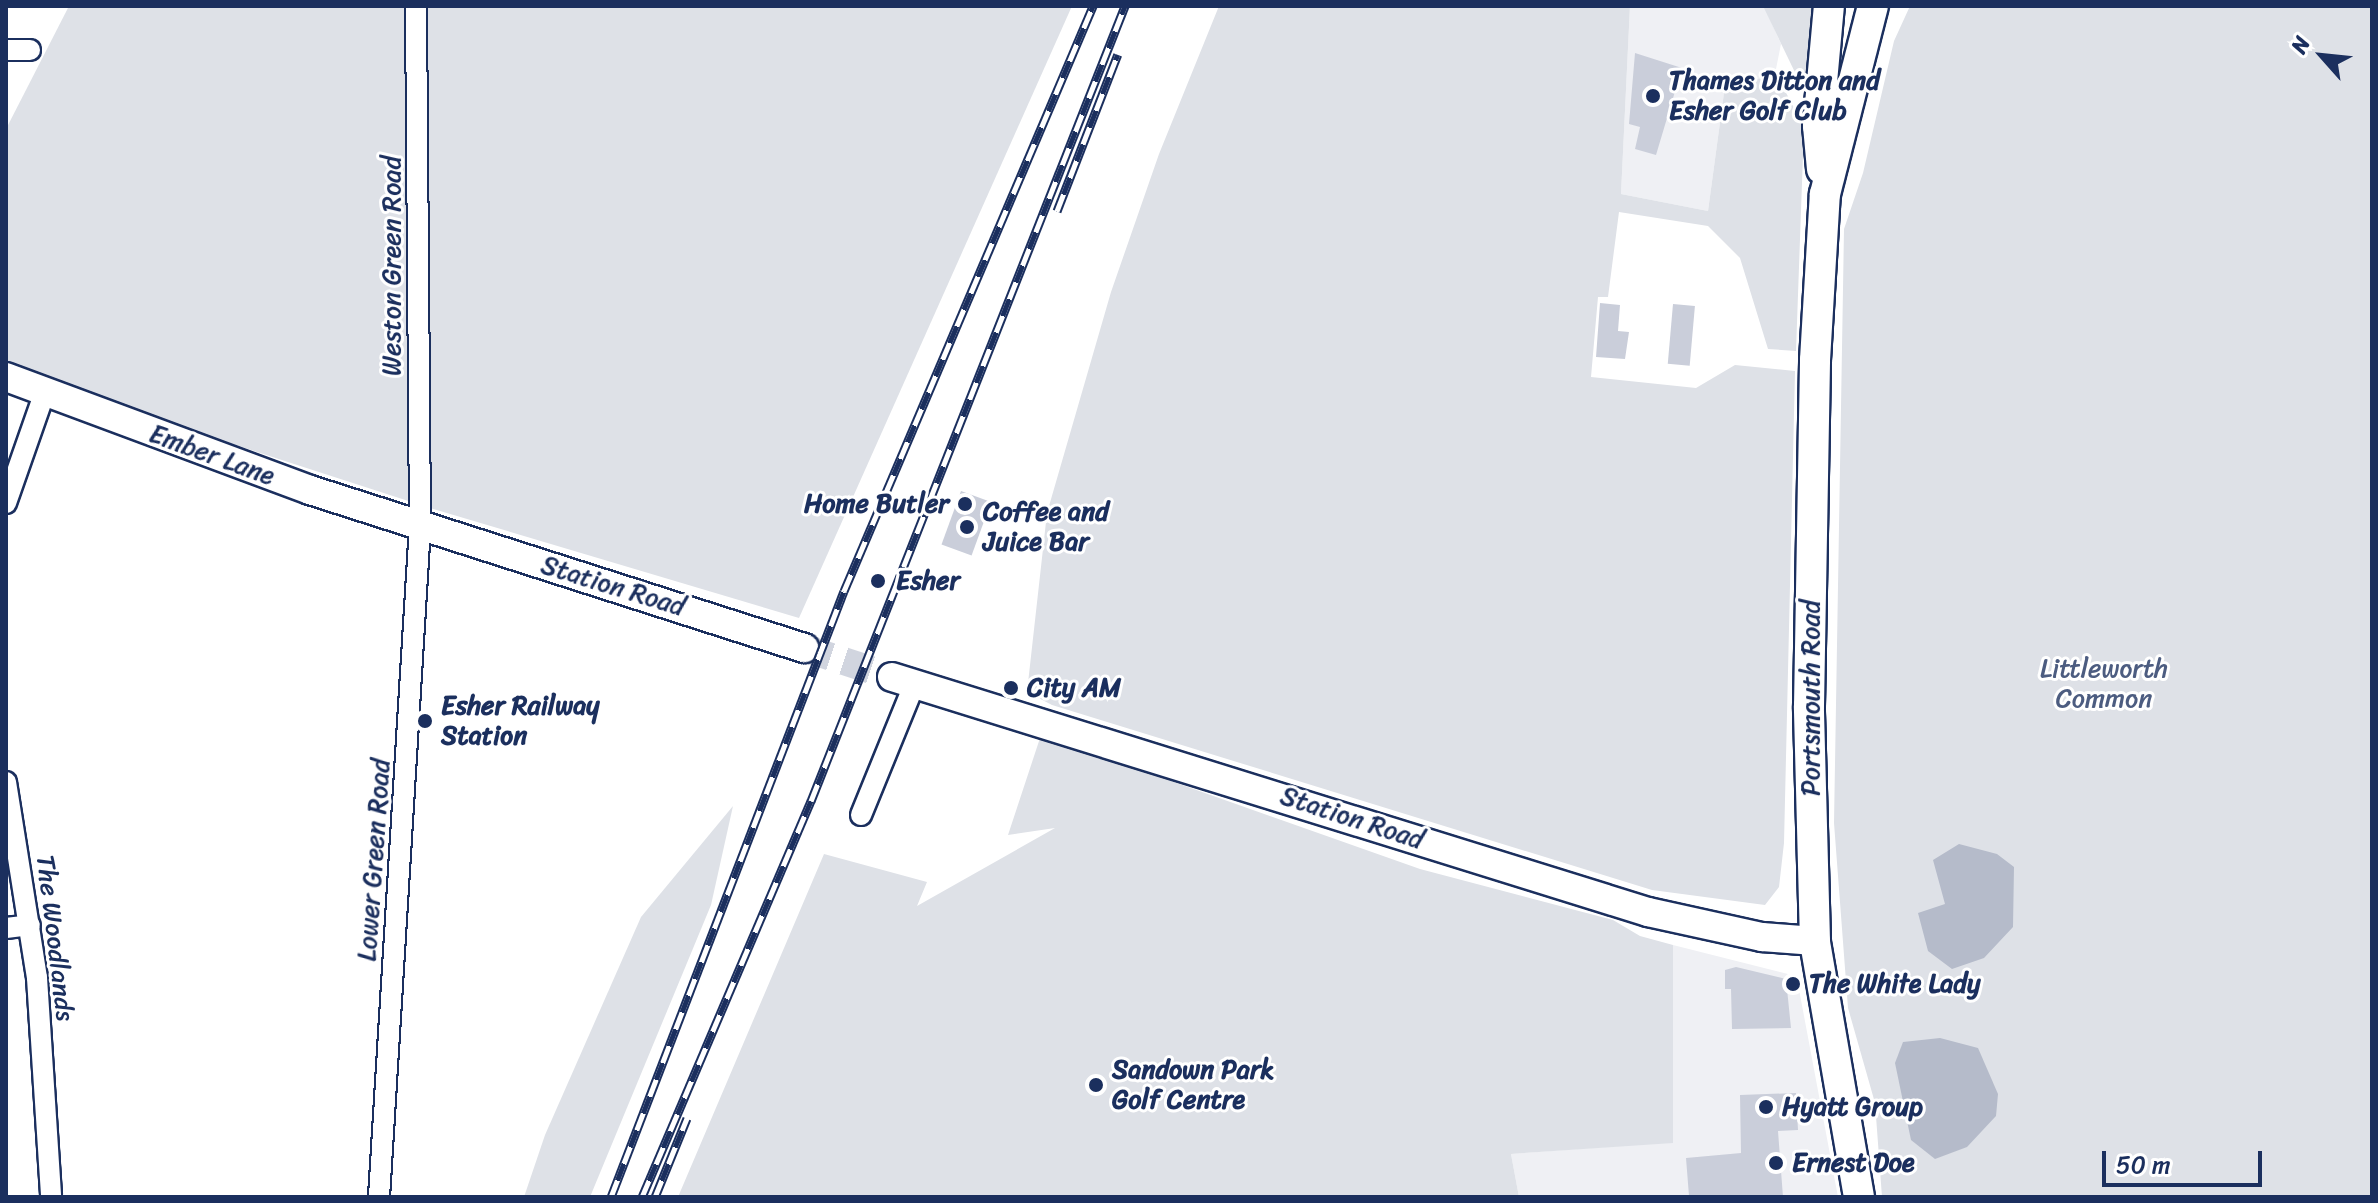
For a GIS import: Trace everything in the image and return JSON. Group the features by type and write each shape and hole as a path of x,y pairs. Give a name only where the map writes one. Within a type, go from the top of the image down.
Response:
{"main road":[{"name":"Portsmouth Road","path":"1829,6 1818,126 1825,194 1815,360 1810,659 1815,941 1859,1197"},
{"name":"Portsmouth Road","path":"1825,194 1873,6"},
{"path":"1847,103 1888,6"},
{"name":"Ember Lane","path":"6,377 46,389 183,445 420,526"},
{"name":"Station Road","path":"420,526 804,648"},
{"name":"Station Road","path":"904,680 1648,912 1762,937 1815,941"}],"street":[{"name":"Weston Green Road","path":"416,6 420,526"},
{"path":"6,50 30,50"},
{"path":"6,503 46,389"},
{"name":"Lower Green Road","path":"379,1197 420,526"},
{"path":"861,815 904,680"},
{"name":"The Woodlands","path":"6,782 30,925 51,1197"},
{"path":"6,928 30,925"}],"shaded area":[{"path":"1630,6 1764,6 1781,44 1774,79 1726,78 1708,211 1621,194"},
{"path":"1673,945 1788,974 1798,984 1838,1197 1519,1197 1511,1154 1673,1142"}],"green space":[{"path":"69,6 1072,6 799,618 430,508 106,403 6,364 6,129"},
{"name":"Thames Ditton and Esher Golf Club","path":"1219,6 1630,6 1621,194 1708,211 1726,78 1774,79 1782,85 1804,127 1796,351 1768,349 1740,258 1708,226 1619,212 1608,297 1598,297 1591,377 1696,388 1735,365 1795,371 1784,843 1779,887 1765,905 1652,890 1052,705 1027,692 1047,513 1111,292 1159,154"},
{"path":"1763,6 1813,6 1809,87 1803,89"},
{"name":"Littleworth Common","path":"1910,6 2372,6 2372,1197 1882,1197 1875,1103 1848,1008 1834,823 1844,229 1863,173 1894,41"},
{"path":"1041,735 1420,869 1613,920 1640,936 1673,945 1673,1143 1511,1154 1519,1197 678,1197 824,854 927,882 917,906 1055,828 1008,835"},
{"path":"733,806 711,905 590,1197 524,1197 545,1135 641,917"}],"water":[{"path":"1959,844 1997,854 2014,867 2013,927 1984,958 1952,969 1928,951 1918,913 1945,904 1933,860"},
{"path":"1940,1038 1978,1048 1998,1094 1996,1116 1967,1147 1935,1159 1911,1140 1895,1063 1903,1042"}],"building":[{"name":"Thames Ditton and Esher Golf Club","path":"1635,53 1682,68 1656,155 1635,149 1640,127 1629,124"},
{"path":"1600,303 1620,305 1618,331 1629,332 1625,359 1596,357"},
{"path":"1673,304 1695,306 1690,366 1668,364"},
{"path":"961,491 991,502 972,556 942,545"},
{"path":"1736,967 1786,979 1791,1028 1732,1029 1731,989 1725,989 1725,970"},
{"path":"1796,1093 1798,1130 1778,1131 1783,1197 1689,1196 1686,1158 1741,1153 1740,1095"}],"tunnel":[{"path":"804,648 892,677"}],"railway":[{"path":"611,1197 844,591 1093,6"},
{"path":"642,1197 811,801 1125,6"},
{"path":"1057,211 1118,54"},
{"path":"655,1197 687,1118"}],"place":[{"name":"Thames Ditton and Esher Golf Club","path":"1653,96"},
{"name":"Home Butler","path":"965,504"},
{"name":"Coffee and Juice Bar","path":"967,527"},
{"name":"Esher","path":"878,581"},
{"name":"City AM","path":"1011,688"},
{"name":"Esher Railway Station","path":"425,721"},
{"name":"The White Lady","path":"1793,984"},
{"name":"Sandown Park Golf Centre","path":"1096,1085"},
{"name":"Hyatt Group","path":"1766,1107"},
{"name":"Ernest Doe","path":"1776,1163"}]}
